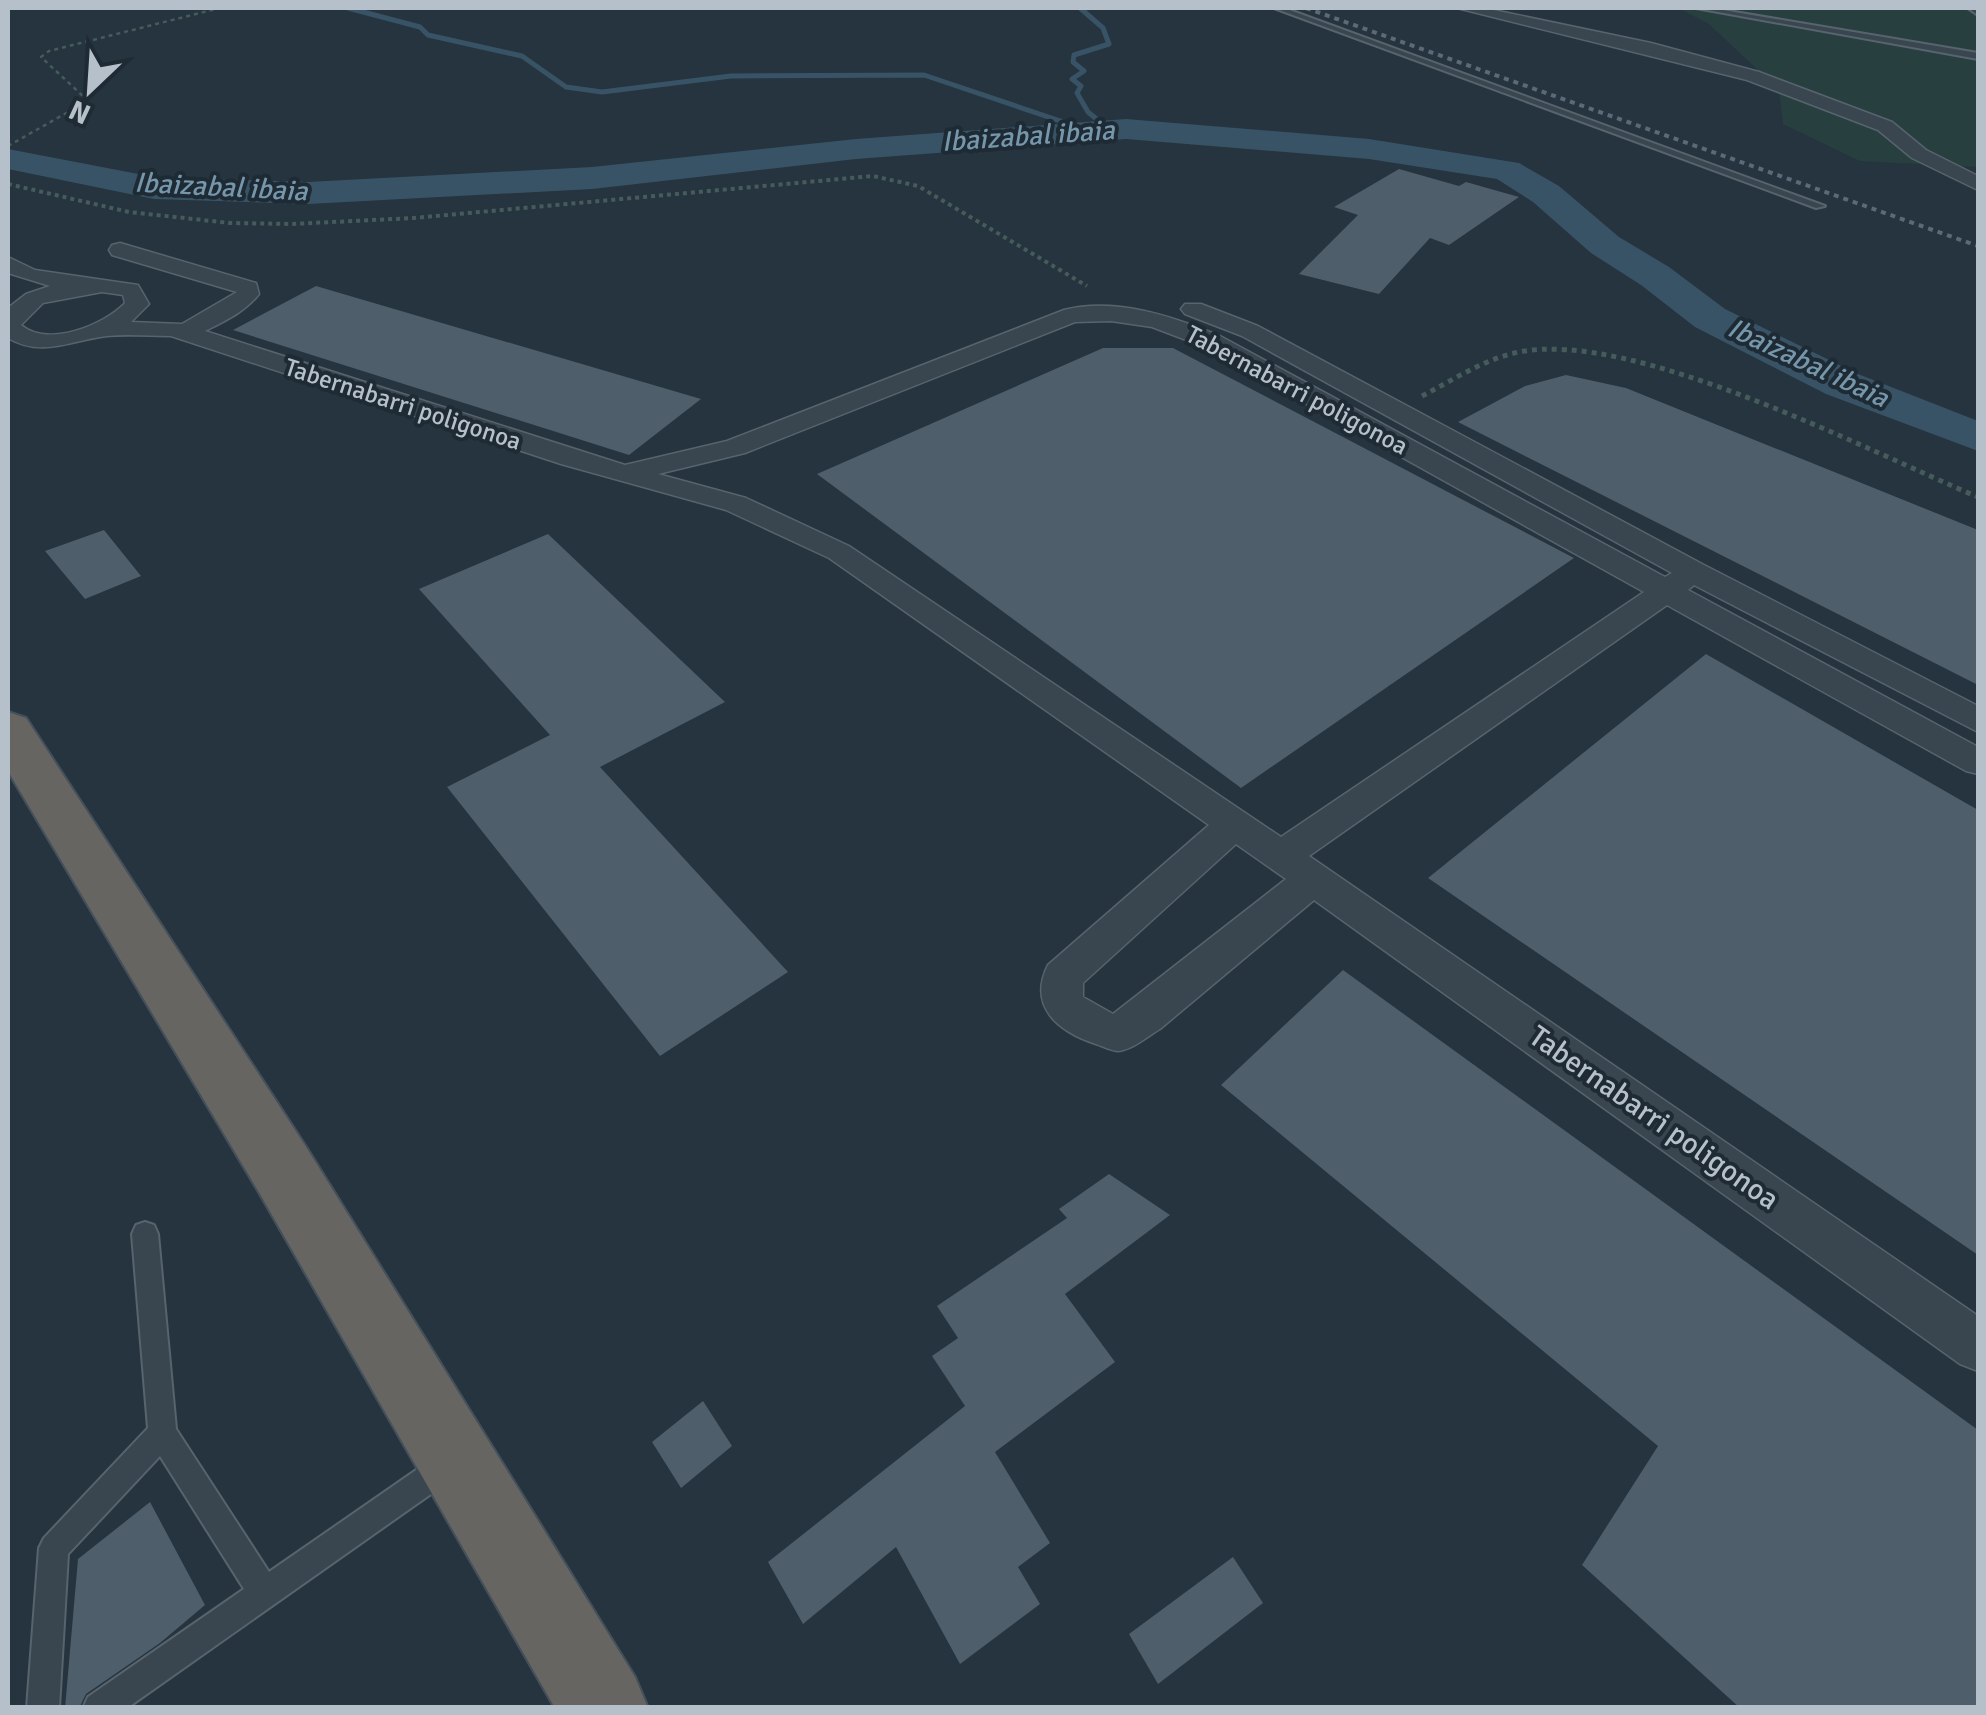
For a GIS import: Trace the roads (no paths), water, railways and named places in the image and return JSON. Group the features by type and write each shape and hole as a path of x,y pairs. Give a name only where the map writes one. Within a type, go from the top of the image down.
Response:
{"highway":[{"path":"8,730 284,1172 604,1708"}],"street":[{"path":"1465,8 1727,68 1885,126 1903,142 1978,184"},
{"path":"84,286 27,304 10,318 11,333 60,340 103,330 178,331 242,301 248,288 120,250"},
{"path":"27,304 18,269 84,286 130,290 137,304 178,331"},
{"path":"1072,315 1084,305 1110,298 1154,298 1250,331 1394,410 1679,582 1978,720"},
{"path":"103,330 120,321 137,304"},
{"name":"Tabernabarri poligonoa","path":"623,471 688,462 736,446 1072,315 1125,312 1170,323 1211,341 1679,582 1978,762"},
{"name":"Tabernabarri poligonoa","path":"178,331 571,458 736,504 839,552 1297,867 1978,1346"},
{"path":"736,446 727,474 736,504"},
{"path":"1234,824 1062,977 1064,1006 1092,1025 1117,1033 1145,1016 1297,867 1679,582"}],"lane":[{"path":"1278,8 1820,206"},
{"path":"1700,8 1978,56"},
{"path":"1972,8 1978,14"},
{"path":"146,1234 162,1433 264,1592"},
{"path":"44,1708 54,1548 162,1433"},
{"path":"99,1708 455,1460"}],"waterway":[{"path":"348,8 420,27 428,35 522,56 566,87 602,92 731,76 924,75 1093,132"},
{"path":"1080,8 1103,28 1109,44 1074,55 1073,62 1084,71 1072,79 1081,86 1077,93 1088,112 1110,130"},
{"name":"Ibaizabal ibaia","path":"8,159 154,188 308,193 592,178 856,149 1126,129 1369,149 1507,170 1546,194 1605,245 1655,276 1710,318 1842,384 1978,437"}],"railway":[{"path":"1306,8 1978,246"}]}
